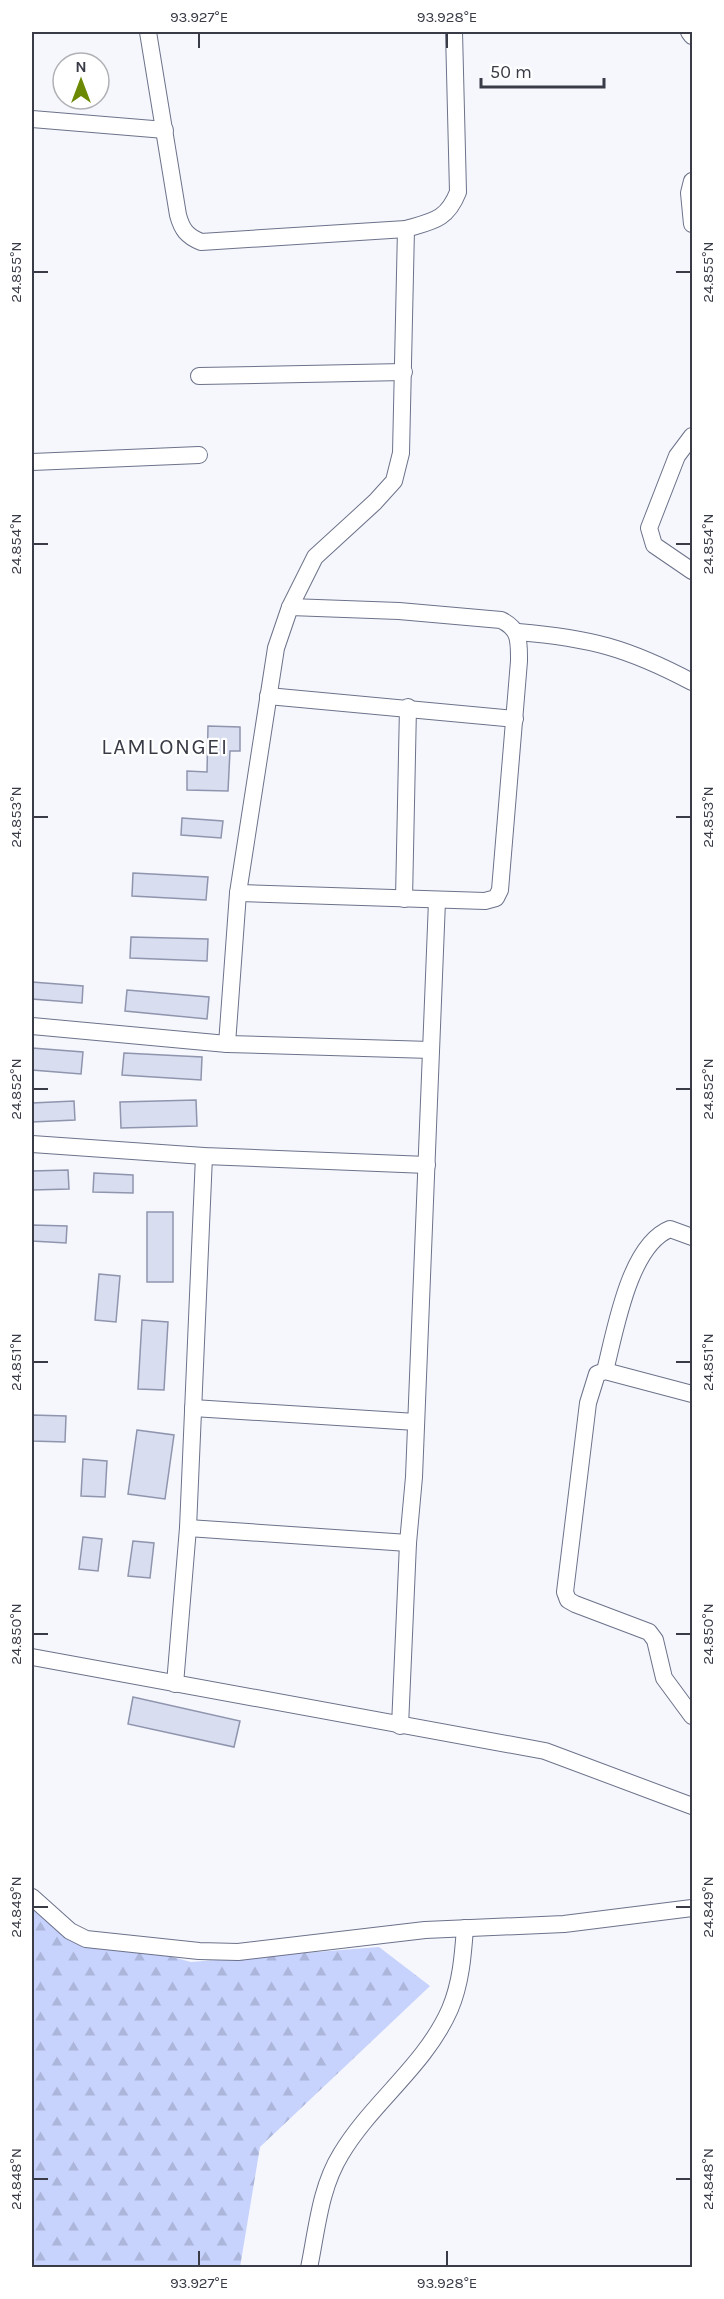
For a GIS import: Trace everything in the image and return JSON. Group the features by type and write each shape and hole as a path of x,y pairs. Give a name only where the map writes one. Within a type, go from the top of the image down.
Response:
{"street":[{"path":"148,32 181,227 188,236 201,242 406,229 436,220 452,208 458,192 454,32"},
{"path":"689,32 693,36"},
{"path":"32,119 165,130"},
{"path":"693,181 689,193 693,224"},
{"path":"227,1044 238,893 276,648 290,607 315,557 375,502 394,481 401,453 406,229"},
{"path":"199,376 404,372"},
{"path":"693,436 677,456 649,528 654,545 693,571"},
{"path":"32,462 199,455"},
{"path":"238,893 485,902 496,898 500,890 519,661 518,632 512,625 501,620 399,610 290,607"},
{"path":"518,632 574,637 622,648 693,682"},
{"path":"268,696 408,707 514,719"},
{"path":"404,899 408,707"},
{"path":"400,1726 416,1422 437,902"},
{"path":"32,1026 227,1044 431,1050"},
{"path":"32,1144 204,1156 427,1165"},
{"path":"175,1684 188,1528 204,1156"},
{"path":"604,1371 629,1285 652,1241 660,1233 670,1229 693,1237"},
{"path":"693,1394 604,1371 597,1374 588,1403 565,1592 568,1600 575,1604 649,1632 655,1640 664,1678 693,1716"},
{"path":"193,1408 416,1422"},
{"path":"188,1528 408,1543"},
{"path":"32,1657 559,1755 693,1806"},
{"path":"32,1897 70,1931 86,1940 199,1951 238,1952 382,1935 465,1928 564,1924 693,1908"},
{"path":"309,2268 330,2174 359,2128 426,2051 450,2008 461,1975 465,1928"}],"green space":[{"path":"32,1905 83,1933 191,1962 379,1947 430,1986 260,2147 240,2267 32,2267"}],"building":[{"path":"208,726 240,727 240,751 230,751 228,791 187,790 187,771 207,772"},
{"path":"182,818 223,821 221,838 181,835"},
{"path":"133,873 208,877 206,900 132,896"},
{"path":"131,937 208,939 207,961 130,958"},
{"path":"32,982 83,986 82,1003 32,999"},
{"path":"127,990 209,997 207,1019 125,1011"},
{"path":"32,1048 83,1052 81,1074 32,1070"},
{"path":"124,1053 202,1057 201,1080 122,1075"},
{"path":"196,1100 197,1126 121,1128 120,1102"},
{"path":"74,1101 75,1120 32,1122 32,1103"},
{"path":"68,1170 69,1189 32,1190 32,1171"},
{"path":"94,1173 133,1175 133,1193 93,1192"},
{"path":"147,1212 173,1212 173,1282 147,1282"},
{"path":"32,1225 67,1226 66,1243 32,1241"},
{"path":"99,1274 120,1276 116,1322 95,1320"},
{"path":"142,1320 168,1322 164,1390 138,1389"},
{"path":"32,1415 66,1416 65,1442 32,1441"},
{"path":"137,1430 174,1435 165,1499 128,1494"},
{"path":"83,1459 107,1461 105,1497 81,1496"},
{"path":"83,1537 102,1539 98,1571 79,1569"},
{"path":"133,1541 154,1543 150,1578 128,1576"},
{"path":"133,1697 240,1721 234,1747 128,1724"}],"district":[{"name":"LAMLONGEI","path":"165,746"}]}
